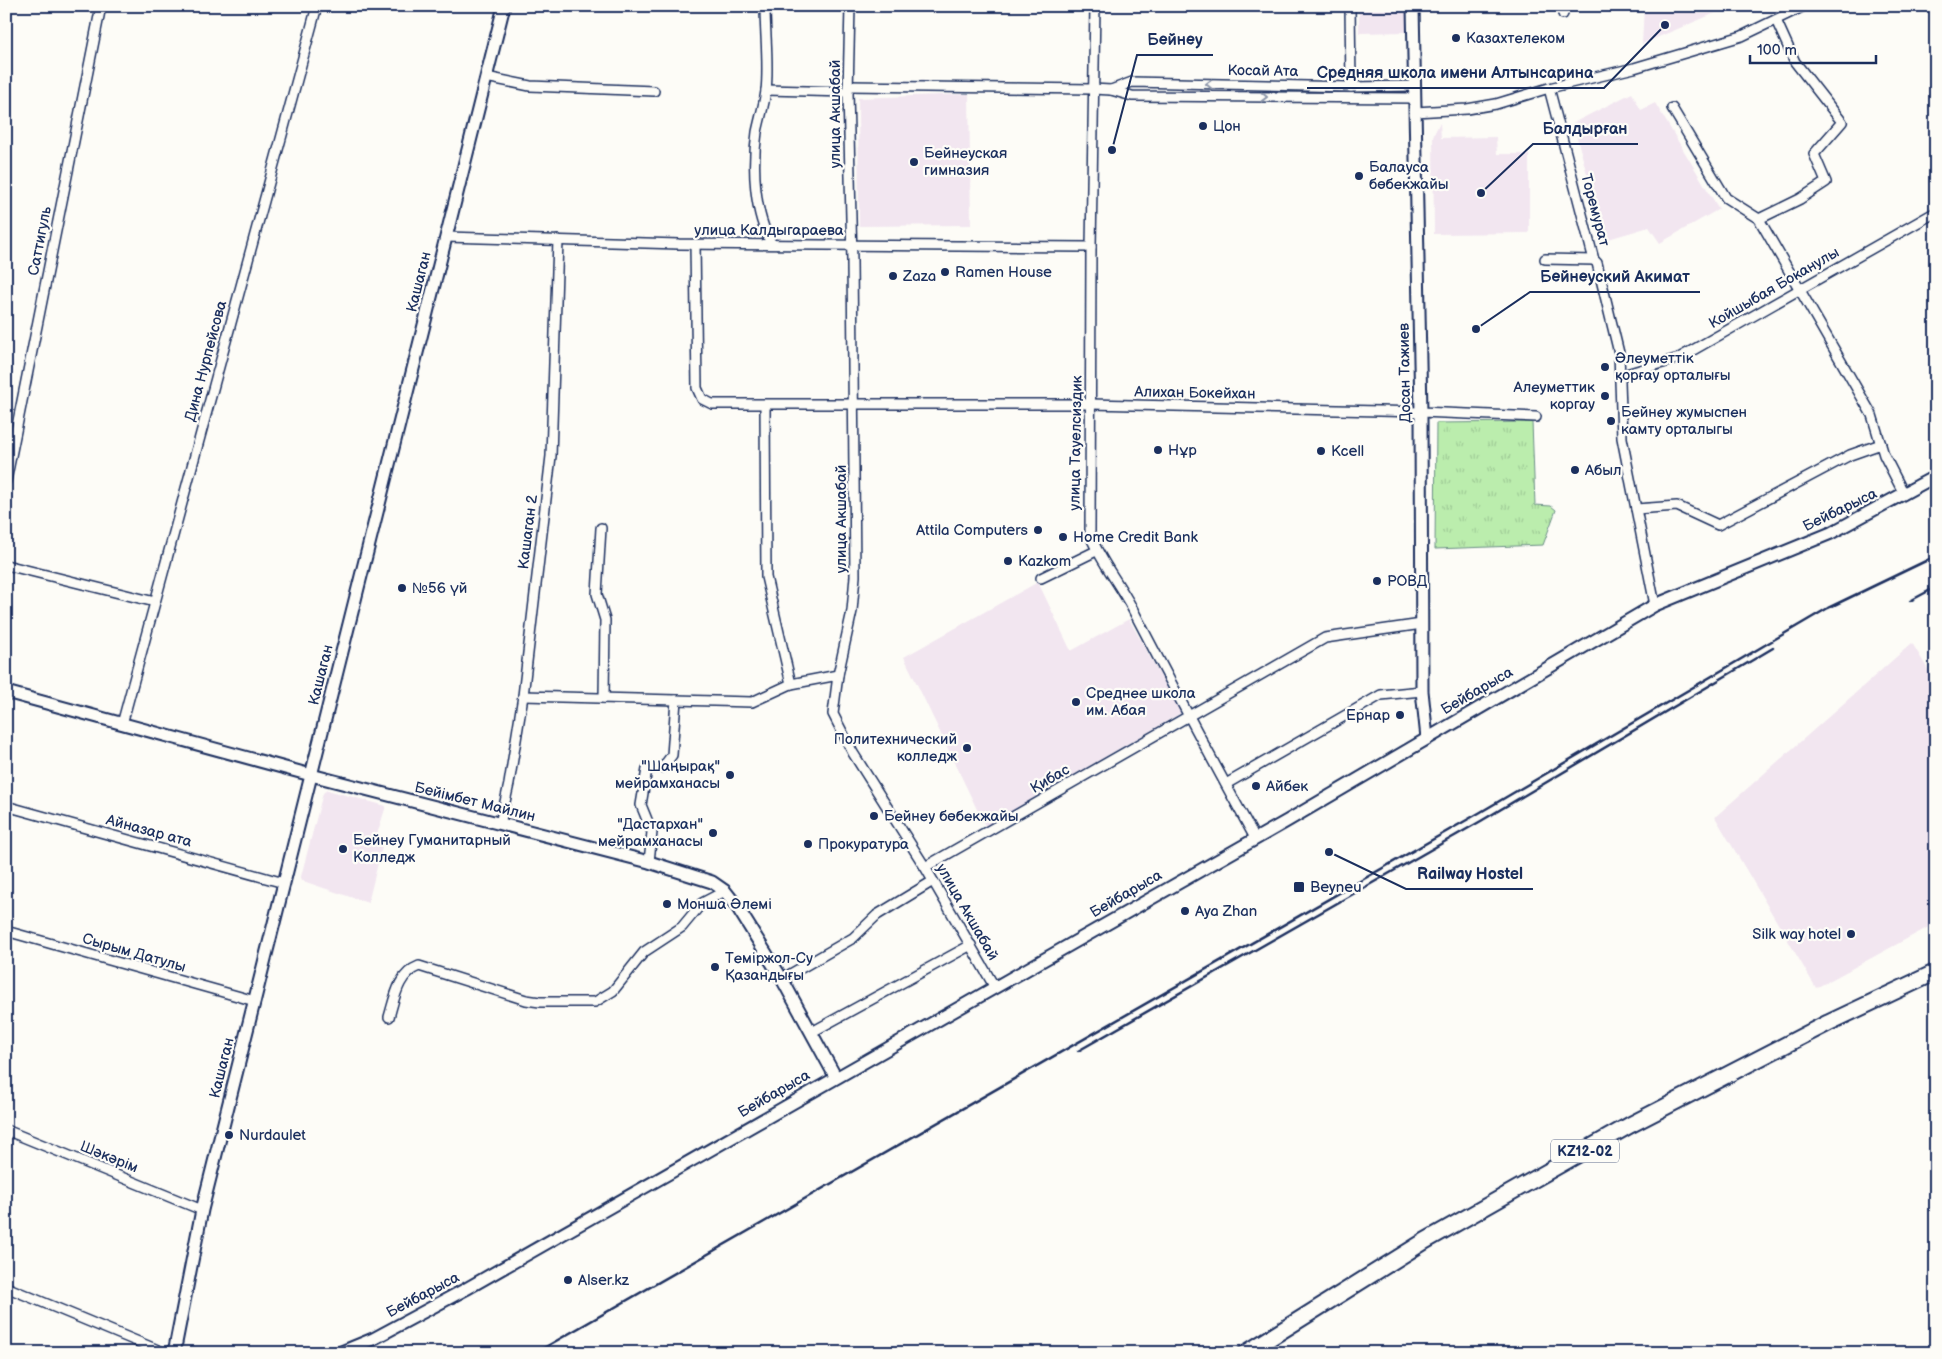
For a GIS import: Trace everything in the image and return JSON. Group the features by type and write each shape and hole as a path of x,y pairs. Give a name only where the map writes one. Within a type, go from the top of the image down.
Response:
{"highway":[{"name":"KZ12-02","path":"1246,1353 1425,1241 1630,1125 1828,1022 1936,972"}],"street":[{"name":"Саттигуль","path":"6,481 101,6"},
{"name":"Дина Нурпейсова","path":"122,724 317,6"},
{"name":"Кашаган","path":"174,1353 202,1210 504,6"},
{"path":"765,6 766,90 757,135 756,181 759,215 763,230 772,244"},
{"name":"улица Акшабай","path":"850,6 848,89 852,244 855,576 851,618 838,675 833,714 853,753 925,867 994,986"},
{"name":"улица Тауелсиздик","path":"1096,6 1091,247 1090,536 1096,551 1130,605 1255,838"},
{"path":"1350,6 1351,87"},
{"name":"Досан Тажиев","path":"1413,6 1421,412 1422,691 1427,738"},
{"path":"1416,112 1467,109 1496,104 1549,88 1634,68 1742,36 1804,6"},
{"path":"1759,219 1800,199 1826,182 1814,154 1842,122 1795,62 1776,20"},
{"path":"486,77 530,86 654,91"},
{"name":"Косай Ата","path":"1111,90 1132,82 1351,87 1415,86"},
{"path":"1230,84 1230,97"},
{"name":"Торемурат","path":"1549,88 1594,260 1597,263 1619,354 1622,438 1655,605"},
{"name":"Косай Ата","path":"766,90 1093,89 1111,90 1132,96 1415,98"},
{"path":"1672,108 1726,198 1759,219 1798,290 1872,415 1880,444 1904,494"},
{"name":"Койшыбая Боканулы","path":"1620,376 1679,358 1936,212"},
{"name":"улица Калдыгараева","path":"446,237 695,244 1091,247"},
{"name":"Кашаган 2","path":"500,824 510,784 523,696 551,456 558,240"},
{"name":"Алихан Бокейхан","path":"695,244 697,388 702,399 712,404 1091,404 1421,412 1536,417"},
{"path":"1545,259 1594,260"},
{"path":"765,405 766,577 791,684"},
{"path":"1636,509 1677,506 1718,525 1850,455 1880,444"},
{"name":"Бейбарыса","path":"339,1353 372,1339 466,1289 835,1076 1255,838 1655,605 1831,533 1936,476"},
{"path":"601,528 597,594 605,620 604,698"},
{"path":"1042,578 1096,551"},
{"path":"6,565 155,602"},
{"name":"Қибас","path":"925,867 1325,638 1422,624"},
{"path":"523,696 752,702 791,684 838,675"},
{"path":"1226,784 1381,695 1422,691"},
{"name":"Бейімбет Майлин","path":"6,692 311,775 649,862 712,882 725,891 736,905 782,979 835,1076"},
{"path":"649,862 652,832 641,805 646,769 663,767 672,755 676,700"},
{"name":"Айназар ата","path":"6,806 284,882"},
{"path":"782,979 853,938 877,915 933,881"},
{"path":"389,1017 402,978 406,972 419,966 526,1000 540,1002 595,1002 613,991 644,952 682,927 702,903 725,891"},
{"name":"Сырым Датулы","path":"6,931 255,1001"},
{"path":"812,1032 971,945"},
{"name":"Шәкәрім","path":"6,1130 202,1210"},
{"path":"6,1287 165,1353"}],"shaded area":[{"path":"1359,6 1406,6 1407,32 1359,33"},
{"path":"1644,6 1732,6 1642,44"},
{"path":"1632,93 1641,110 1655,103 1719,209 1660,243 1649,227 1605,240 1573,123"},
{"name":"Бейнеуская гимназия","path":"969,94 971,225 859,226 858,98"},
{"path":"1440,122 1441,138 1496,137 1497,154 1529,154 1529,233 1434,234 1433,136"},
{"path":"1038,582 1071,651 1129,619 1181,713 985,826 904,657"},
{"path":"1912,643 1936,683 1936,923 1816,988 1715,817"},
{"path":"327,790 386,806 374,844 382,847 368,903 300,880 323,793"}],"green space":[{"path":"1532,422 1535,505 1551,506 1556,510 1543,545 1435,549 1436,423"}],"railway":[{"path":"535,1353 1479,813 1828,608 1936,556"},
{"path":"1910,601 1936,587"},
{"path":"1078,1051 1481,821 1773,648"}],"place":[{"name":"Средняя школа имени Алтынсарина","path":"1665,25"},
{"name":"Казахтелеком","path":"1456,38"},
{"name":"Цон","path":"1203,126"},
{"name":"Бейнеу","path":"1112,150"},
{"name":"Бейнеуская гимназия","path":"914,162"},
{"name":"Балауса бөбекжайы","path":"1359,176"},
{"name":"Балдырған","path":"1481,193"},
{"name":"Ramen House","path":"945,272"},
{"name":"Zaza","path":"893,276"},
{"name":"Бейнеуский Акимат","path":"1476,329"},
{"name":"Әлеуметтік қорғау орталығы","path":"1605,367"},
{"name":"Алеуметтик коргау","path":"1605,396"},
{"name":"Бейнеу жумыспен камту орталыгы","path":"1611,421"},
{"name":"Нұр","path":"1158,450"},
{"name":"Kcell","path":"1321,451"},
{"name":"Абыл","path":"1575,470"},
{"name":"Attila Computers","path":"1038,530"},
{"name":"Home Credit Bank","path":"1063,537"},
{"name":"Kazkom","path":"1008,561"},
{"name":"РОВД","path":"1377,581"},
{"name":"№56 үй","path":"402,588"},
{"name":"Среднее школа им. Абая","path":"1076,702"},
{"name":"Ернар","path":"1400,715"},
{"name":"Политехнический колледж","path":"967,748"},
{"name":"\"Шаңырақ\" мейрамханасы","path":"730,775"},
{"name":"Айбек","path":"1256,786"},
{"name":"Бейнеу бөбекжайы","path":"874,816"},
{"name":"\"Дастархан\" мейрамханасы","path":"713,833"},
{"name":"Прокуратура","path":"808,844"},
{"name":"Бейнеу Гуманитарный Колледж","path":"343,849"},
{"name":"Railway Hostel","path":"1329,852"},
{"name":"Beyneu","path":"1299,887"},
{"name":"Монша Әлемі","path":"667,904"},
{"name":"Aya Zhan","path":"1185,911"},
{"name":"Silk way hotel","path":"1851,934"},
{"name":"Теміржол-Су Қазандығы","path":"715,967"},
{"name":"Nurdaulet","path":"229,1135"},
{"name":"Alser.kz","path":"568,1280"}]}
